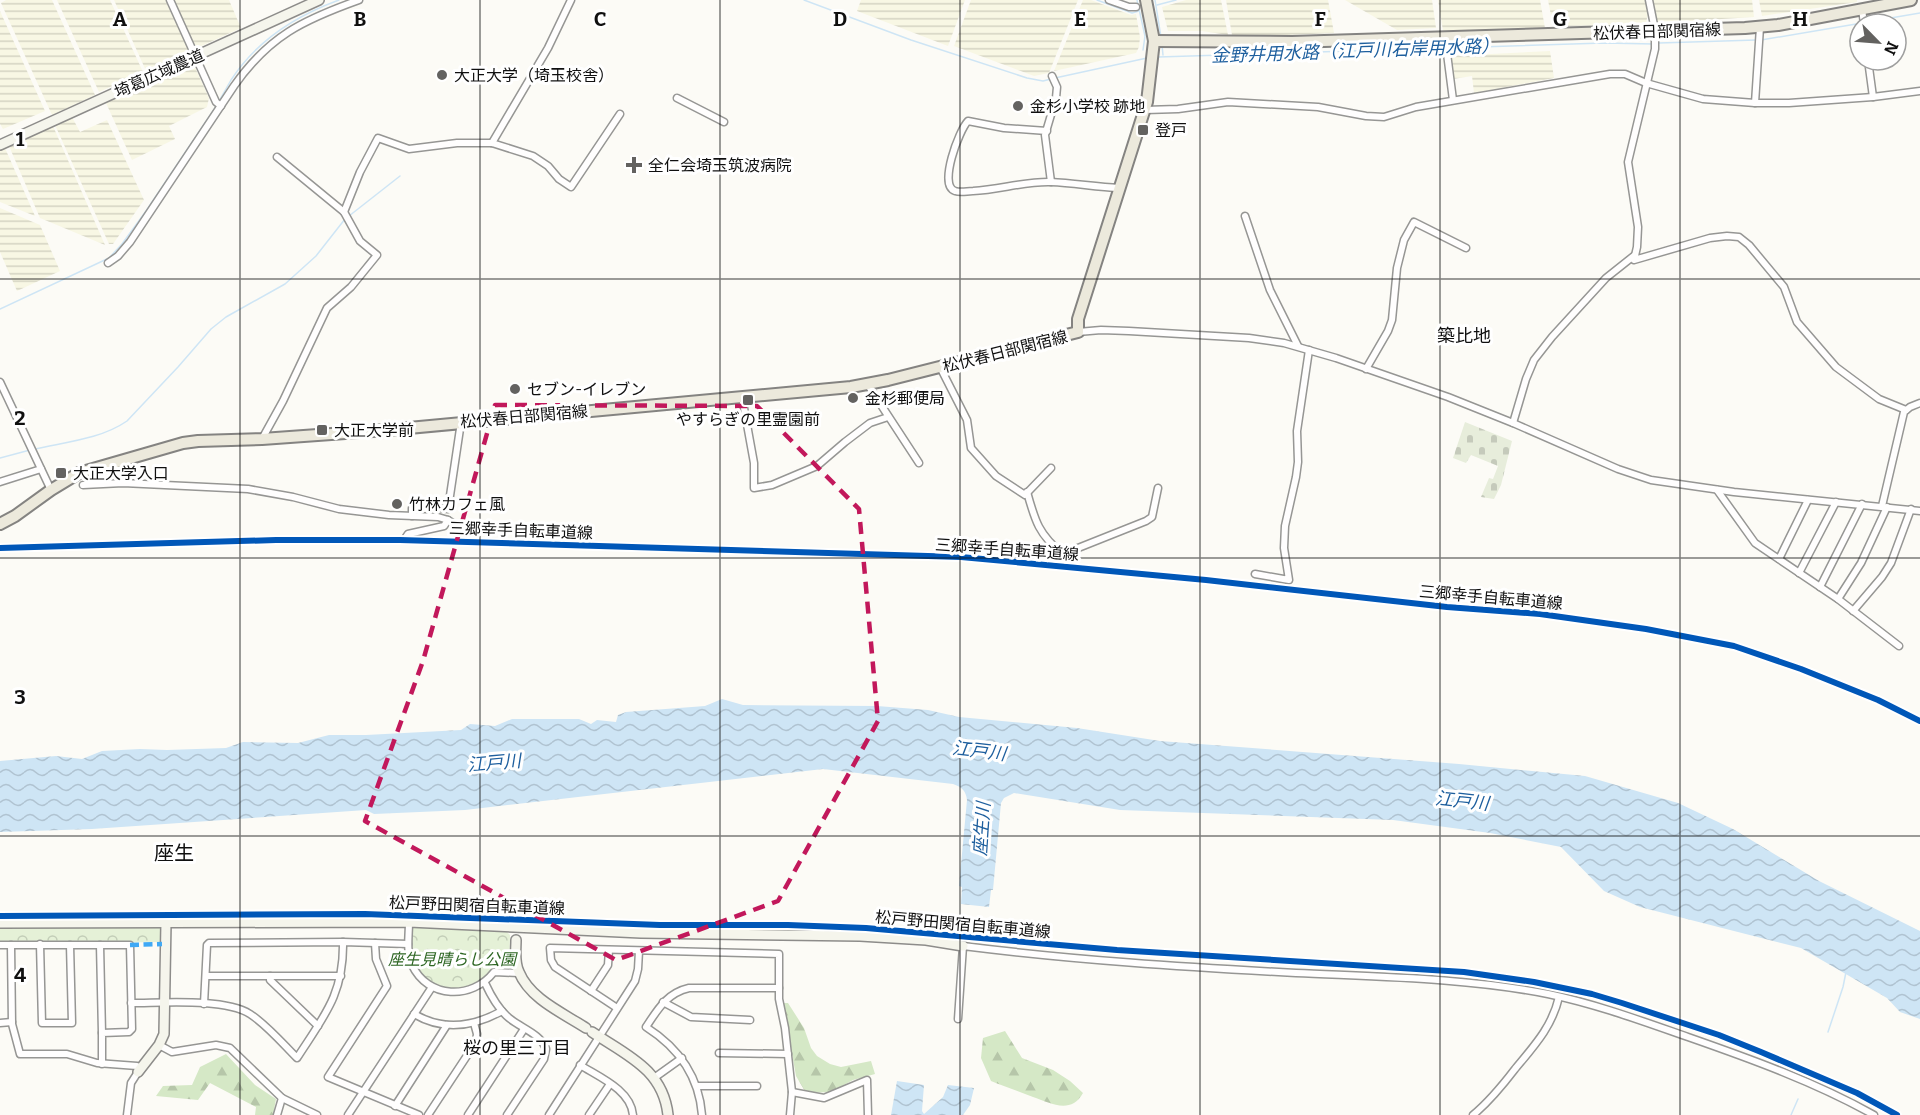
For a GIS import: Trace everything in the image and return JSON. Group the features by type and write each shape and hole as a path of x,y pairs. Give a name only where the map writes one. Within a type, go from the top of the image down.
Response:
{"main road":[{"path":"1146,0 1154,41"},
{"name":"松伏春日部関宿線","path":"0,524 51,490 88,469 183,443 392,429 868,385 1078,332 1078,319 1145,110 1154,41 1248,43 1655,30 1694,31 1760,27 1911,0"}],"street":[{"path":"170,0 218,104"},
{"name":"埼葛広域農道","path":"0,145 319,0"},
{"path":"108,263 118,256 130,242 218,104 247,69 274,41 314,17 359,0"},
{"path":"492,143 548,48 571,0"},
{"path":"1109,0 1136,7"},
{"path":"1648,0 1655,30 1654,49 1628,162 1638,227 1634,260 1710,238 1739,237 1749,245 1784,287 1797,322 1836,368 1879,399 1906,410 1920,403"},
{"path":"1755,103 1760,27"},
{"path":"1445,38 1453,100"},
{"path":"1870,72 1874,97"},
{"path":"1145,110 1189,108 1228,102 1318,107 1384,117 1416,107 1610,74 1625,74 1646,83 1703,99 1755,103 1874,97 1920,91"},
{"path":"1051,182 1047,131 1056,98 1053,79"},
{"path":"677,98 724,122"},
{"path":"347,216 360,172 378,138 409,149 457,143 492,143 533,156 548,166 565,187 571,187 620,114"},
{"path":"1047,131 1004,128 968,121 952,152 949,188 960,192 1051,182 1119,188"},
{"path":"262,439 283,401 327,308 351,287 377,255 360,241 347,216 277,157"},
{"path":"1245,216 1270,290 1298,346"},
{"path":"1366,369 1392,320 1397,268 1404,240 1414,222 1467,248"},
{"path":"112,250 118,256"},
{"path":"1513,423 1534,360 1599,286 1635,254"},
{"path":"1078,332 1101,330 1249,338 1298,346 1448,397 1618,469 1651,480 1717,490 1920,510"},
{"path":"1255,574 1289,580 1284,548 1285,525 1296,477 1297,431 1309,350"},
{"path":"940,368 967,420 971,447 996,476 1025,495 1052,468"},
{"path":"0,382 51,490"},
{"path":"868,385 919,463"},
{"path":"742,397 754,463 754,488 771,485 817,466 870,423 888,417"},
{"path":"1838,599 1861,563 1885,507 1906,410"},
{"path":"412,516 412,508 418,505 448,509 461,422"},
{"path":"0,482 41,469"},
{"path":"83,485 123,483 228,487 293,497 339,509 388,516 438,517 460,528"},
{"path":"1028,492 1036,522 1046,539 1060,555 1152,517 1158,488"},
{"path":"1717,490 1755,543 1838,599 1899,646"},
{"path":"1779,560 1808,500"},
{"path":"1799,573 1836,502"},
{"path":"1820,587 1862,504"},
{"path":"1853,611 1891,563 1911,509"},
{"path":"404,540 408,534 444,526 448,520"},
{"path":"0,922 409,922 516,933 860,936 926,940 1127,963 1433,981 1510,988 1559,997 1625,1016 1753,1060 1820,1088 1874,1115"},
{"path":"127,1115 131,1083 159,1045 164,1034 166,922"},
{"path":"409,922 408,944 413,966 417,974 432,987 455,993 470,990 484,983 494,972 519,973"},
{"path":"516,933 515,955 519,973 534,994 640,1064 654,1078 665,1099 668,1115"},
{"path":"132,1003 232,1006 256,1018 297,1058 336,994 341,976 343,942"},
{"path":"204,1004 207,945 209,943 408,944"},
{"path":"375,943 376,959 387,986 328,1077 419,1115"},
{"path":"40,944 42,1023 72,1023 70,945"},
{"path":"0,945 130,945 132,1029 129,1032 102,1033"},
{"path":"11,945 12,1022 20,1054 67,1054 102,1064 137,1066 139,1070"},
{"path":"100,945 102,1064"},
{"path":"958,1019 963,946"},
{"path":"617,1008 555,967 551,960 550,948 779,954 779,999 792,1092 790,1115"},
{"path":"591,991 608,965 609,950"},
{"path":"549,1115 580,1065 592,1032 617,1008 637,975 639,951"},
{"path":"206,976 341,976"},
{"path":"270,976 270,980 318,1026"},
{"path":"484,983 502,1011 542,1040 546,1046 546,1056 507,1115"},
{"path":"348,1115 432,987"},
{"path":"702,1115 697,1086 682,1058 669,1043 646,1027 663,1002 674,993 689,988 779,988"},
{"path":"1473,1115 1488,1102 1541,1037 1555,1013 1559,997"},
{"path":"663,1002 691,1017 750,1020"},
{"path":"414,1014 447,1025 474,1023 502,1011"},
{"path":"0,1023 12,1022"},
{"path":"428,1115 476,1042 474,1023"},
{"path":"395,1106 447,1025"},
{"path":"468,1115 524,1029"},
{"path":"159,1045 172,1052 216,1045 230,1048 282,1098 317,1115"},
{"path":"719,1053 788,1054"},
{"path":"654,1078 682,1058"},
{"path":"580,1065 627,1098 633,1115"},
{"path":"792,1092 824,1098 867,1080 868,1115"},
{"path":"590,1115 610,1084"},
{"path":"697,1086 757,1086"},
{"path":"277,1115 282,1098"}],"highlighted area":[{"path":"495,405 757,406 859,509 878,721 778,901 616,960 365,821 423,661"}],"green space":[{"path":"6,0 52,0 95,95 52,115 1,3"},
{"path":"57,0 110,0 143,72 99,92"},
{"path":"114,0 168,0 191,51 147,73"},
{"path":"173,0 229,0 241,28 195,49"},
{"path":"861,0 965,0 948,46 857,11"},
{"path":"971,0 1078,0 1049,73 1034,76 954,46"},
{"path":"1083,0 1091,0 1131,15 1136,14 1140,37 1139,47 1136,53 1054,71"},
{"path":"1186,0 1221,0 1228,35 1202,31 1168,31 1162,7"},
{"path":"1226,0 1328,0 1334,33 1232,35"},
{"path":"1345,0 1432,0 1436,28 1397,30"},
{"path":"1438,0 1540,0 1545,28 1443,31"},
{"path":"1548,0 1645,0 1648,15 1646,22 1638,25 1553,26"},
{"path":"1652,0 1752,0 1754,17 1657,23"},
{"path":"1759,0 1857,0 1857,2 1762,16"},
{"path":"0,11 45,111 3,129 0,124"},
{"path":"1550,51 1554,78 1474,93 1472,76 1453,79 1450,56"},
{"path":"193,63 209,98 207,107 169,126 175,139 132,160 106,103"},
{"path":"72,117 80,132 107,120 144,200 113,244 109,244 55,125"},
{"path":"53,126 105,245 40,218 9,146"},
{"path":"5,148 35,216 0,202 0,151"},
{"path":"0,208 40,225 60,271 17,291 0,252"},
{"path":"1465,422 1512,441 1501,485 1494,499 1481,497 1489,478 1493,479 1498,466 1471,455 1466,463 1453,458"},
{"path":"158,926 161,929 161,942 0,944 0,928"},
{"name":"座生見晴らし公園","path":"412,927 506,931 510,935 509,969 492,970 472,985 460,988 448,989 437,986 427,981 419,972 413,959"},
{"path":"783,1003 788,1003 804,1028 811,1048 817,1056 830,1064 841,1067 871,1061 875,1074 853,1080 831,1092 806,1093 796,1076"},
{"path":"1005,1031 1022,1058 1053,1070 1083,1093 1078,1100 1066,1106 1053,1104 991,1081 981,1058 983,1038"},
{"path":"226,1054 255,1085 276,1099 273,1115 255,1115 256,1107 210,1083 198,1100 156,1096 163,1086 192,1085 200,1067"}],"water":[{"path":"722,699 743,705 877,706 928,710 959,717 1077,728 1160,741 1585,776 1678,803 1733,829 1819,881 1920,931 1920,1019 1900,1012 1887,998 1801,948 1640,907 1604,891 1561,847 1490,833 1393,820 1120,810 1014,793 1004,798 1001,803 993,890 991,890 989,907 961,904 962,887 959,886 967,800 961,788 953,784 823,769 465,810 374,814 366,810 92,829 0,832 0,761 56,756 82,759 102,751 226,748 243,742 298,743 329,735 461,730 470,724 495,726 512,719 579,719 591,724 597,720 616,722 618,715 626,712 705,706"},
{"path":"897,1081 924,1085 922,1111 924,1114 943,1097 948,1085 974,1088 970,1105 963,1115 891,1115"}],"waterway":[{"name":"金野井用水路（江戸川右岸用水路）","path":"219,101 241,66 265,41 292,22 339,0"},
{"name":"金野井用水路（江戸川右岸用水路）","path":"804,0 911,40 1027,78 1043,81 1051,79"},
{"path":"1097,0 1132,13 1139,11"},
{"path":"1137,0 1145,36 1143,50"},
{"path":"1155,0 1161,37"},
{"path":"1157,5 1176,0"},
{"name":"金野井用水路（江戸川右岸用水路）","path":"1908,15 1920,13"},
{"name":"金野井用水路（江戸川右岸用水路）","path":"1761,40 1848,25"},
{"name":"金野井用水路（江戸川右岸用水路）","path":"1659,43 1756,40"},
{"name":"金野井用水路（江戸川右岸用水路）","path":"1449,48 1604,43 1654,44"},
{"path":"1162,45 1163,55"},
{"name":"金野井用水路（江戸川右岸用水路）","path":"1158,57 1444,48"},
{"name":"金野井用水路（江戸川右岸用水路）","path":"1055,78 1147,58"},
{"name":"金野井用水路（江戸川右岸用水路）","path":"0,309 109,258 146,211 217,105"},
{"path":"349,216 400,176"},
{"path":"35,449 95,436 127,421 211,329 226,317 285,284 316,256 345,219"},
{"path":"0,458 30,450"},
{"path":"1828,1032 1846,972"},
{"path":"1791,1115 1798,1099"}],"marked path":[{"path":"130,945 162,944"}],"cycle path":[{"name":"三郷幸手自転車道線","path":"0,548 276,540 400,540 961,557 1206,580 1447,607 1540,614 1646,629 1734,646 1801,669 1878,700 1920,721"},
{"name":"松戸野田関宿自転車道線","path":"0,916 365,914 660,925 788,925 866,928 1117,950 1464,972 1534,982 1592,994 1719,1035 1857,1093 1897,1115"}],"place":[{"name":"大正大学（埼玉校舎）","path":"442,75"},
{"name":"金杉小学校 跡地","path":"1018,106"},
{"name":"登戸","path":"1143,130"},
{"name":"全仁会埼玉筑波病院","path":"634,165"},
{"name":"セブン-イレブン","path":"515,389"},
{"name":"金杉郵便局","path":"853,398"},
{"name":"やすらぎの里霊園前","path":"748,400"},
{"name":"大正大学前","path":"322,430"},
{"name":"大正大学入口","path":"61,473"},
{"name":"竹林カフェ風","path":"397,504"}],"district":[{"name":"築比地","path":"1464,336"},
{"name":"座生","path":"174,853"},
{"name":"桜の里三丁目","path":"517,1048"}],"water label":[{"name":"江戸川","path":"979,751"},
{"name":"江戸川","path":"494,763"},
{"name":"江戸川","path":"1462,801"},
{"name":"座生川","path":"982,829"}]}
